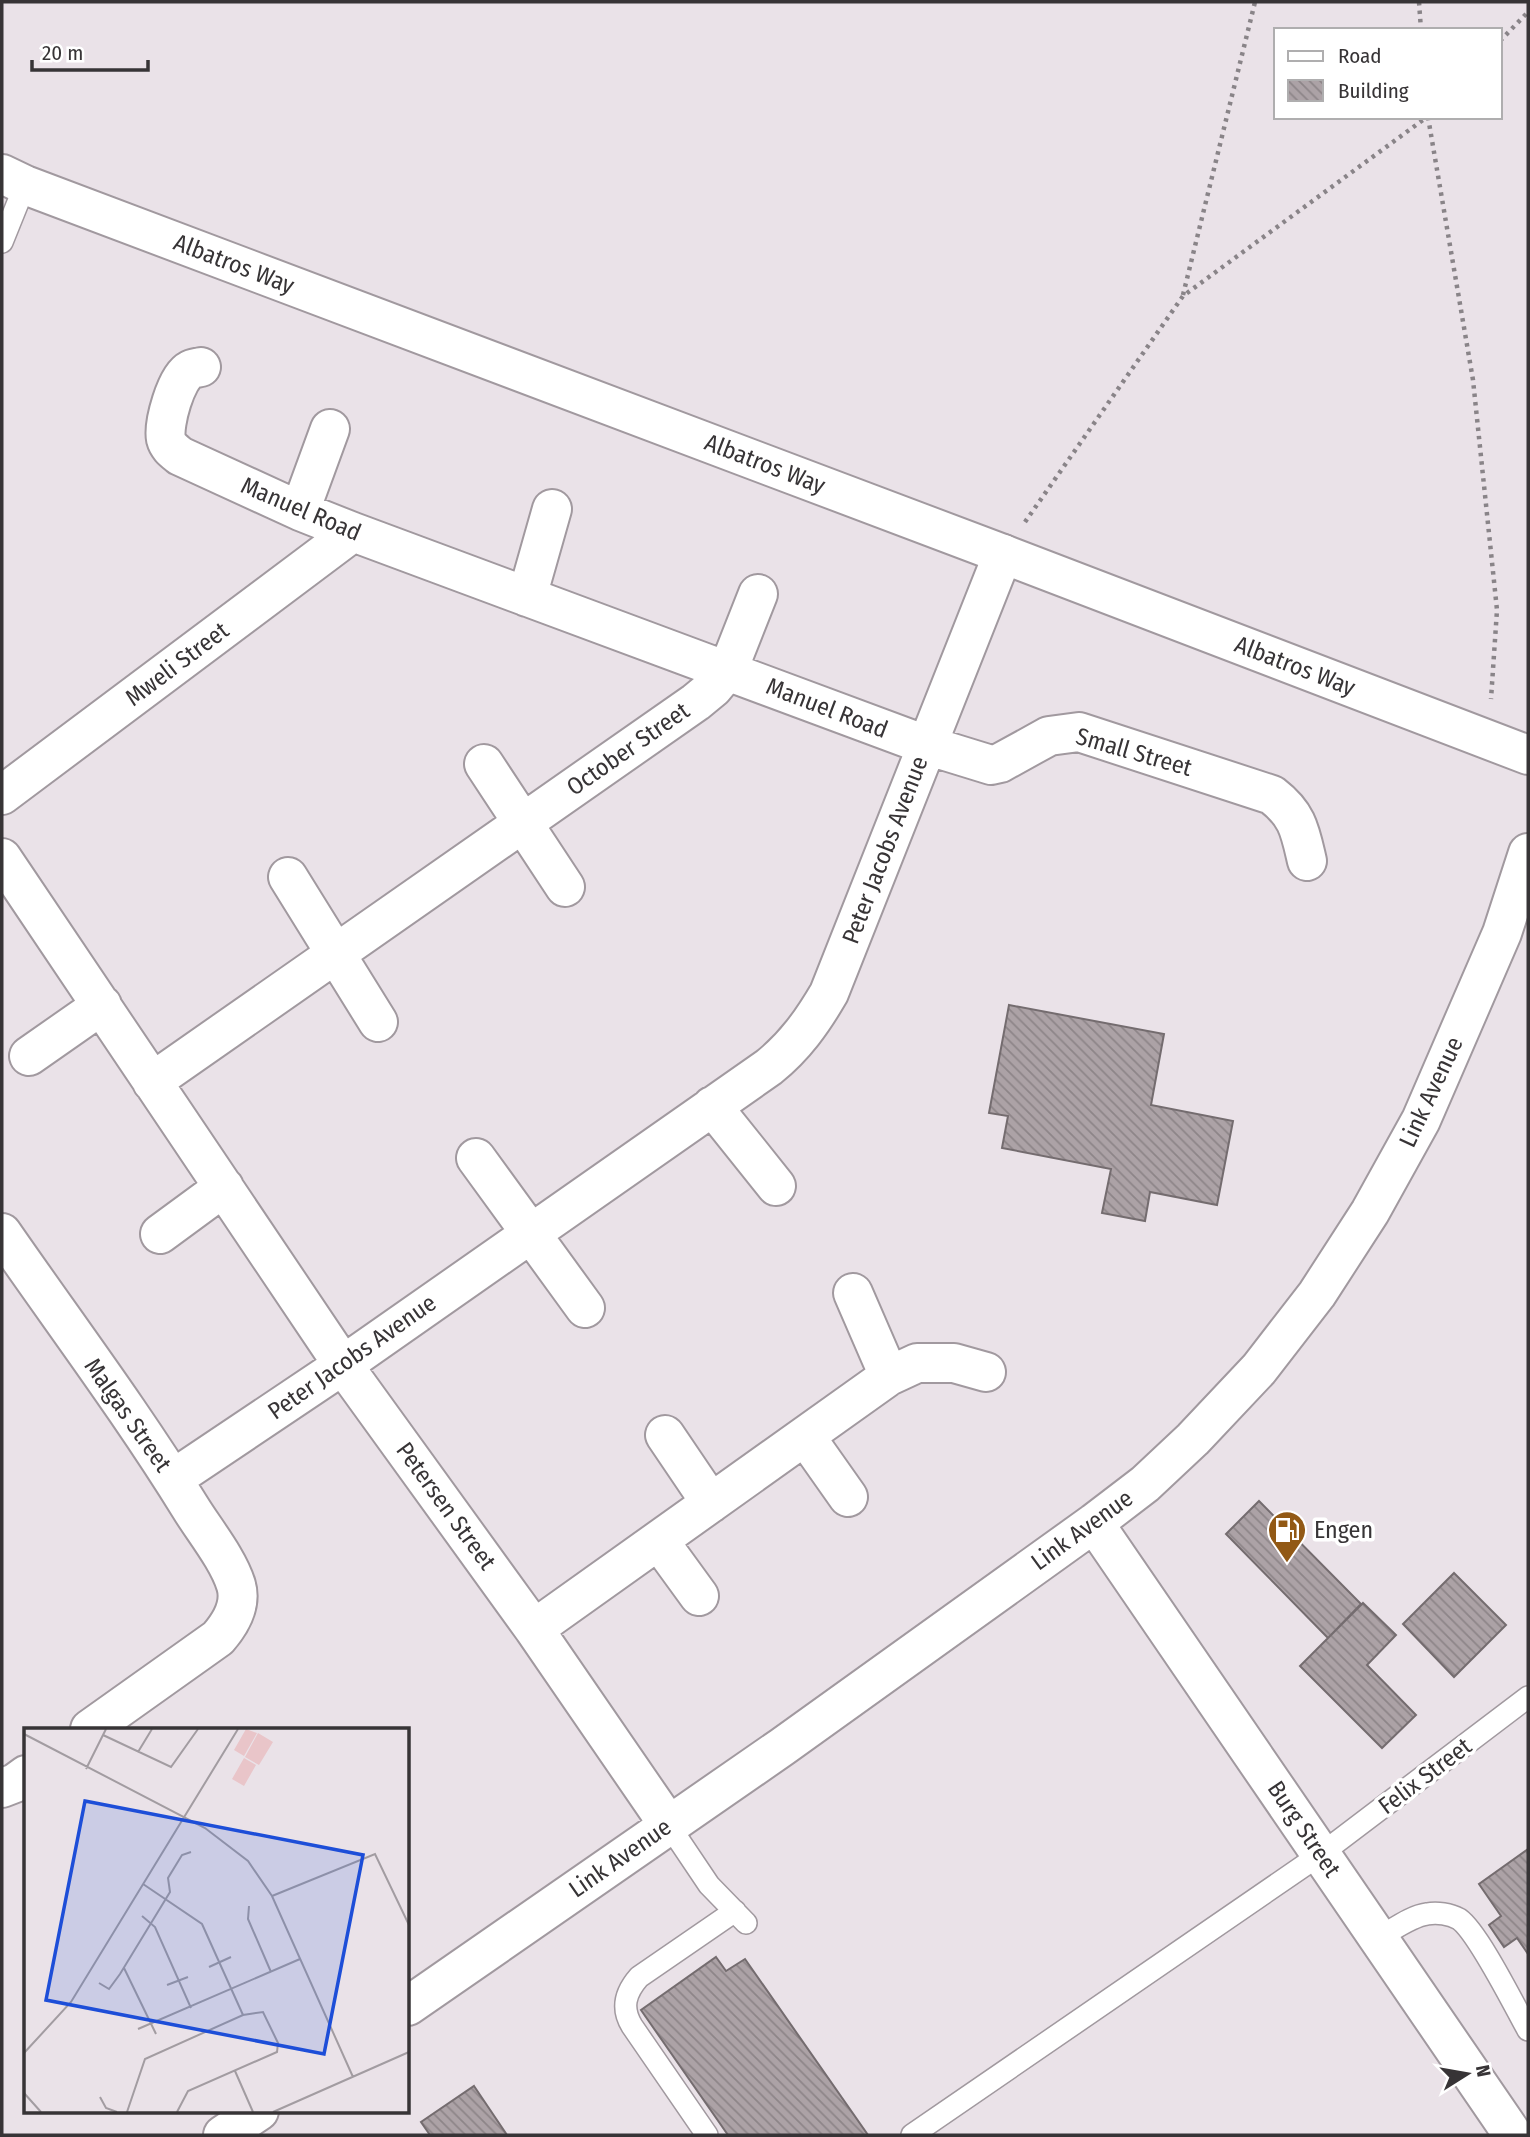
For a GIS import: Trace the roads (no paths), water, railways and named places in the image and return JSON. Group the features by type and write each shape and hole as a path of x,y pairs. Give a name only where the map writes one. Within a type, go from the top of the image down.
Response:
{"street":[{"name":"Albatros Way","path":"13,179 1528,755"},
{"name":"Manuel Road","path":"201,367 189,370 178,384 165,430 166,441 171,449 300,512 926,745"},
{"path":"300,512 330,429"},
{"path":"527,597 552,509"},
{"name":"Mweli Street","path":"2,795 353,532"},
{"name":"Peter Jacobs Avenue","path":"173,1479 530,1234 769,1067 790,1049 809,1026 829,993 1003,554"},
{"path":"728,670 758,594"},
{"name":"October Street","path":"152,1082 523,821 678,716 713,688 728,670"},
{"name":"Small Street","path":"926,745 991,765 1000,764 1049,736 1067,732 1093,736 1272,795 1292,813 1299,825 1307,861"},
{"path":"484,764 565,887"},
{"name":"Link Avenue","path":"410,2006 782,1747 1094,1523 1145,1484 1193,1439 1259,1369 1317,1294 1357,1233 1421,1120 1502,933 1528,853"},
{"name":"Petersen Street","path":"2,858 343,1364 534,1629 668,1824"},
{"path":"288,877 378,1022"},
{"path":"29,1056 102,1005"},
{"path":"712,1106 776,1186"},
{"path":"476,1158 586,1308"},
{"path":"160,1234 224,1187"},
{"name":"Malgas Street","path":"2,1233 173,1479 236,1585 237,1605 228,1627 218,1638 91,1728"},
{"path":"853,1293 889,1376"},
{"path":"534,1629 889,1376 918,1363 954,1363 986,1372"},
{"path":"665,1435 711,1503"},
{"path":"805,1436 848,1497"},
{"name":"Burg Street","path":"1094,1523 1513,2135"},
{"path":"659,1541 699,1596"},
{"path":"2,1788 24,1776"},
{"path":"223,2135 257,2112"}],"lane":[{"path":"2,242 13,179"},
{"name":"Felix Street","path":"912,2135 1321,1854 1528,1697"},
{"path":"668,1824 709,1885 741,1917 639,1978 630,1987 625,1999 625,2009 632,2026 707,2135"},
{"path":"1378,1938 1423,1914 1436,1913 1457,1918 1467,1926 1528,2030"}],"place":[{"name":"Engen","path":"1287,1564"}]}
